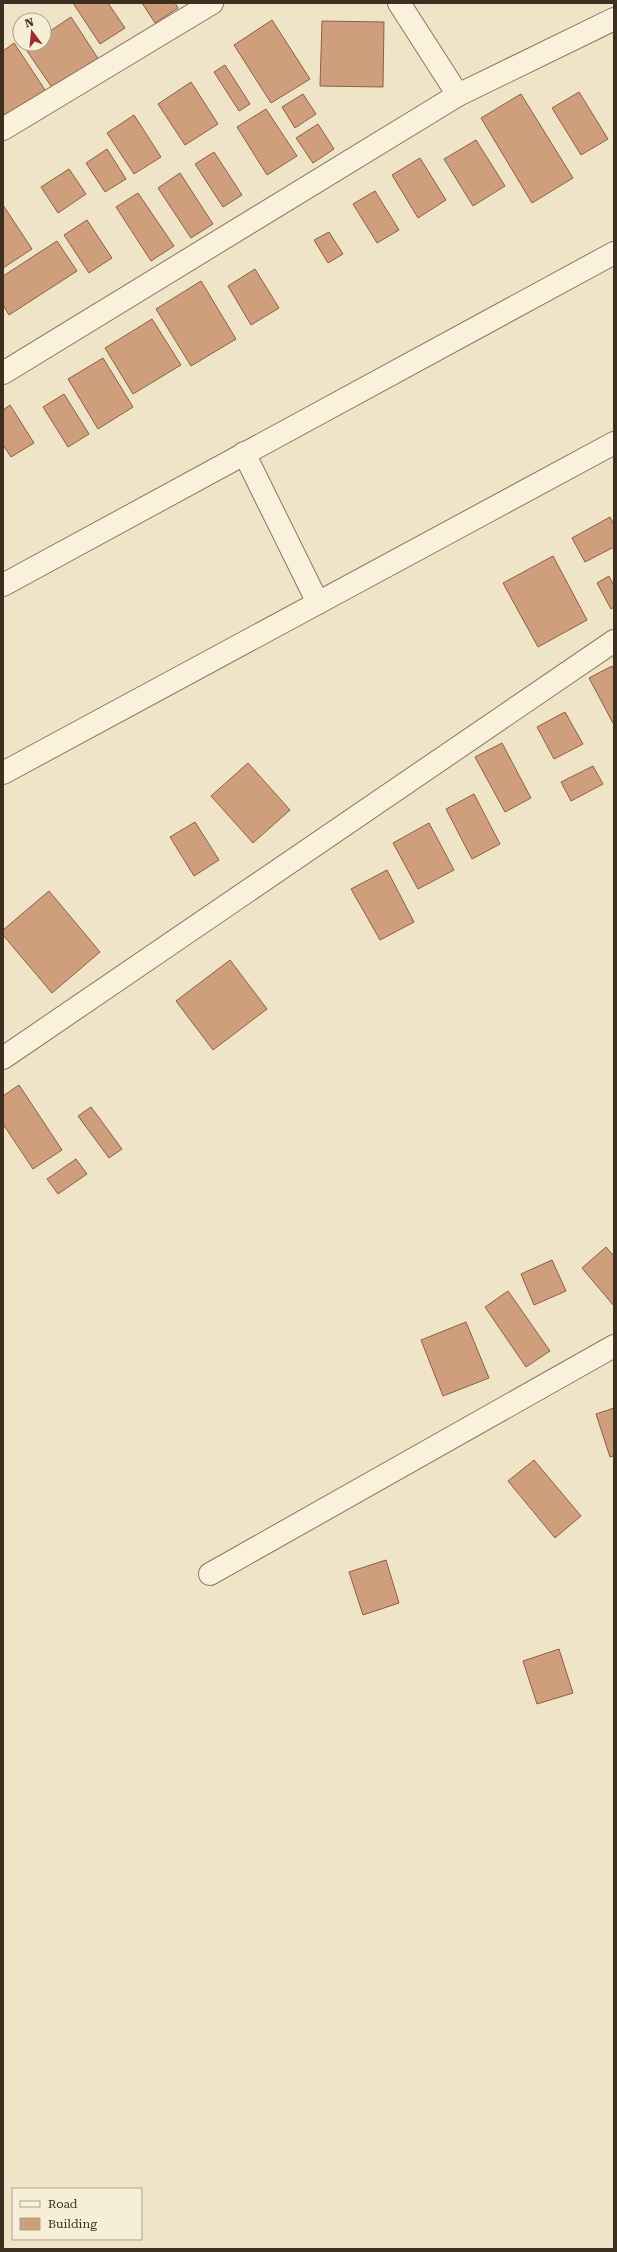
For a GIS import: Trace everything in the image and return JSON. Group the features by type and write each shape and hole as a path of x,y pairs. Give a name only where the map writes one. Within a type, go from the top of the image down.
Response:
{"street":[{"path":"3,129 212,3"},
{"path":"399,3 458,95"},
{"path":"3,373 458,95 614,19"},
{"path":"3,584 614,253"},
{"path":"3,773 614,443"},
{"path":"244,453 318,603"},
{"path":"3,1058 614,641"},
{"path":"210,1574 614,1346"}],"building":[{"path":"73,3 108,3 125,28 100,44"},
{"path":"142,3 175,3 178,8 155,23"},
{"path":"71,17 101,63 55,92 28,52 52,52 52,30"},
{"path":"272,20 310,79 271,103 234,45"},
{"path":"322,21 384,22 383,87 320,86"},
{"path":"12,44 12,52 20,52 47,93 3,118 3,51"},
{"path":"225,65 250,104 239,111 214,72"},
{"path":"191,82 218,124 185,145 158,104"},
{"path":"579,92 608,139 581,155 552,108"},
{"path":"303,94 316,114 295,128 282,107"},
{"path":"521,94 573,178 532,203 481,118"},
{"path":"266,109 297,156 267,175 237,127"},
{"path":"134,115 161,157 134,174 107,133"},
{"path":"318,124 334,149 313,163 296,138"},
{"path":"476,140 505,186 473,206 444,159"},
{"path":"107,149 126,179 105,192 86,163"},
{"path":"214,152 242,195 223,207 195,164"},
{"path":"420,158 446,200 418,218 392,175"},
{"path":"69,169 86,194 58,213 41,187"},
{"path":"180,173 213,224 191,238 158,188"},
{"path":"375,191 399,230 377,243 353,204"},
{"path":"138,193 174,246 151,261 116,207"},
{"path":"3,205 32,249 3,268"},
{"path":"87,220 112,258 89,273 64,235"},
{"path":"329,232 343,254 328,263 314,240"},
{"path":"57,241 77,271 9,315 3,305 3,276"},
{"path":"255,269 279,308 251,325 228,286"},
{"path":"201,281 236,339 191,366 156,309"},
{"path":"152,319 181,365 133,394 105,348"},
{"path":"103,358 133,407 98,429 68,379"},
{"path":"64,394 89,434 68,447 43,407"},
{"path":"10,405 34,443 11,457 3,445 3,410"},
{"path":"610,517 614,525 614,547 585,562 572,538"},
{"path":"553,556 587,620 538,647 503,583"},
{"path":"609,576 614,586 614,607 611,609 597,583"},
{"path":"612,666 614,670 614,725 589,678"},
{"path":"565,712 583,744 554,759 537,727"},
{"path":"502,743 531,798 505,812 475,757"},
{"path":"248,763 290,810 253,843 211,796"},
{"path":"593,766 603,784 571,801 561,782"},
{"path":"474,794 500,844 472,859 446,809"},
{"path":"195,822 219,860 194,876 170,837"},
{"path":"429,823 454,870 418,889 393,843"},
{"path":"387,870 414,922 380,940 351,889"},
{"path":"49,891 100,952 52,993 3,935 3,930"},
{"path":"230,960 267,1009 213,1050 176,1001"},
{"path":"19,1085 62,1150 33,1169 3,1124 3,1096"},
{"path":"91,1107 122,1149 109,1158 78,1116"},
{"path":"76,1159 87,1174 58,1194 47,1179"},
{"path":"606,1247 614,1256 614,1306 582,1268"},
{"path":"552,1260 566,1291 534,1305 521,1274"},
{"path":"508,1291 550,1351 526,1367 485,1307"},
{"path":"466,1322 489,1378 443,1396 421,1340"},
{"path":"614,1408 614,1456 610,1457 596,1414"},
{"path":"534,1460 581,1516 555,1538 508,1481"},
{"path":"386,1560 399,1603 363,1615 349,1572"},
{"path":"559,1649 573,1693 537,1704 523,1661"}]}
